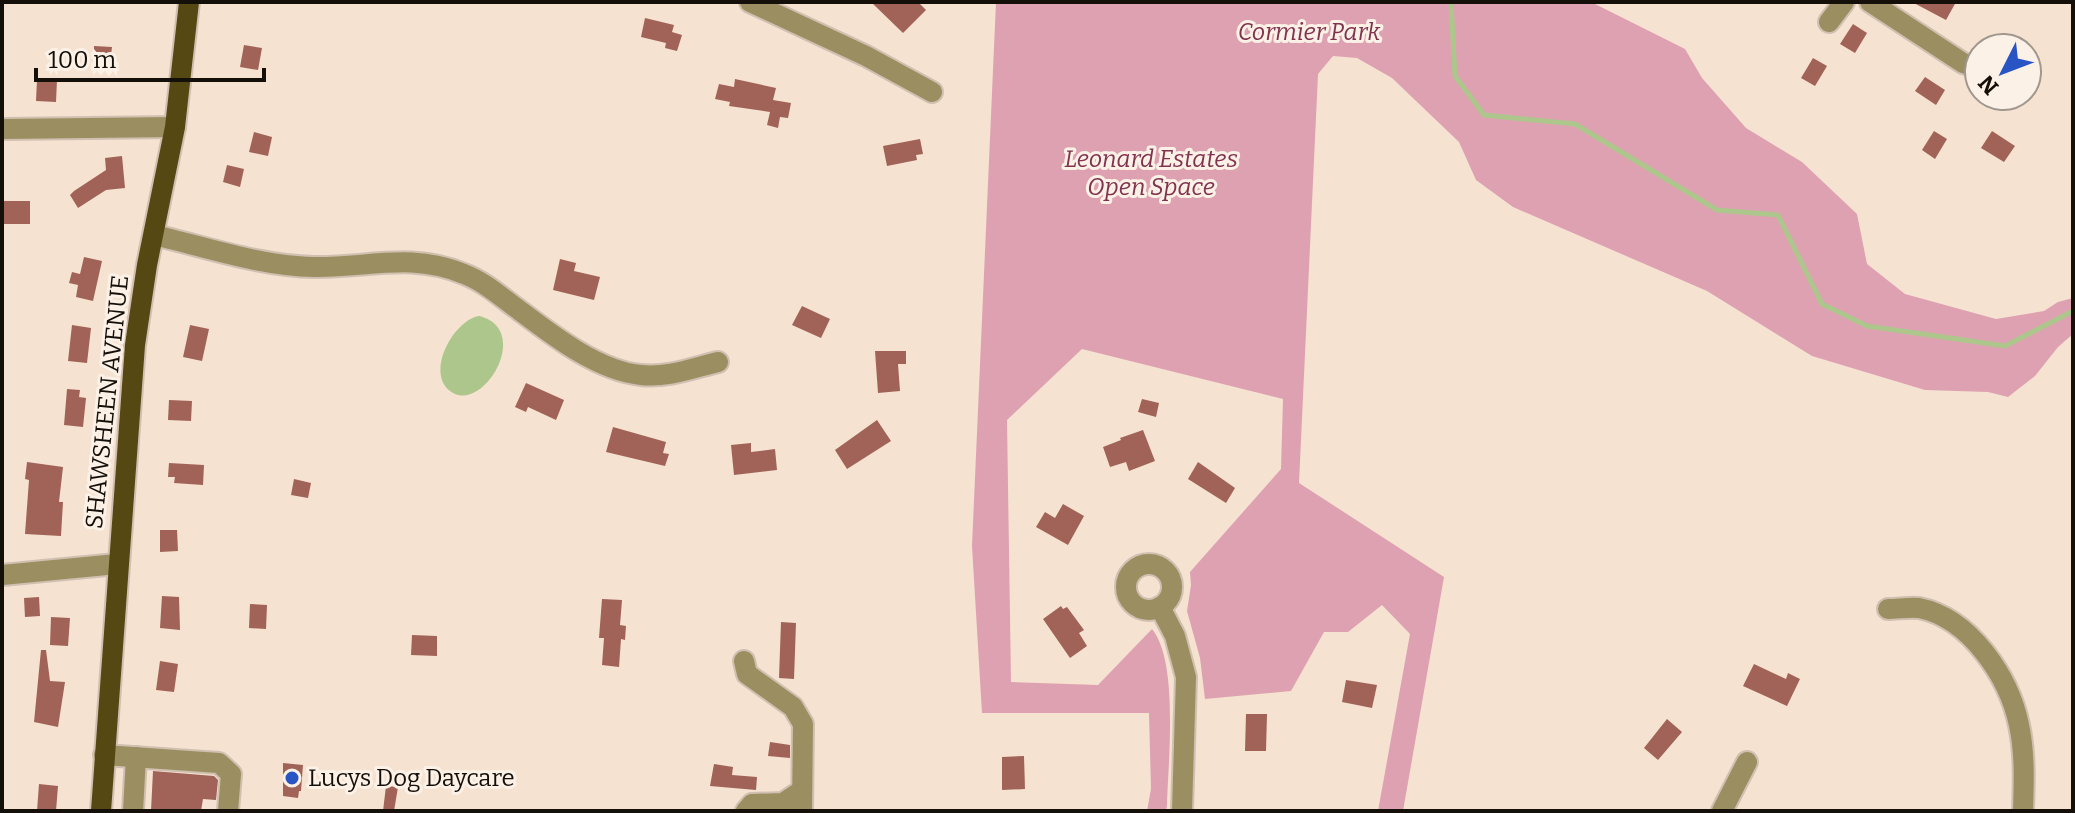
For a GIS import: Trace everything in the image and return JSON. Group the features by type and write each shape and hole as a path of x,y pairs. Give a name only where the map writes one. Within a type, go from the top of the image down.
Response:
{"main road":[{"name":"SHAWSHEEN AVENUE","path":"101,811 135,345 175,127 189,2"}],"street":[{"path":"750,2 866,56 932,92"},
{"path":"1829,22 1844,2"},
{"path":"1870,2 1963,63"},
{"path":"2,129 175,127"},
{"path":"154,235 293,266 403,261 433,264 476,279 575,350 621,371 658,375 718,362"},
{"path":"2,575 117,564"},
{"path":"1160,607 1175,636 1186,677 1182,811"},
{"path":"1888,609 1917,608 1938,615 1961,629 1988,656 2003,682 2019,722 2024,762 2023,811"},
{"path":"744,661 747,674 793,707 803,724 802,801 752,804 746,811"},
{"path":"104,755 209,760 221,764 231,774 228,811"},
{"path":"133,811 136,757"},
{"path":"1722,811 1747,762"}],"green space":[{"name":"Leonard Estates Open Space","path":"996,2 1591,2 1685,49 1702,78 1746,128 1802,162 1857,214 1867,264 1905,294 1996,319 2044,311 2058,302 2073,298 2073,334 2058,347 2035,376 2008,397 1988,392 1925,390 1812,356 1707,291 1513,207 1476,180 1459,142 1392,78 1357,58 1333,56 1318,74 1299,483 1444,577 1403,811 1378,811 1410,634 1382,605 1348,632 1324,632 1291,691 1205,699 1200,658 1187,611 1190,572 1281,469 1283,399 1082,349 1007,420 1011,682 1098,685 1152,629 1166,664 1170,739 1166,811 1147,811 1151,789 1149,713 982,713 972,546"}],"shaded area":[{"path":"479,316 495,324 502,337 502,352 488,382 476,392 463,395 450,391 443,382 440,372 442,360 452,336 460,327"}],"building":[{"path":"871,2 918,2 926,10 903,33"},
{"path":"1912,2 1956,2 1946,20"},
{"path":"645,18 674,25 672,32 682,35 677,51 665,48 666,43 641,37"},
{"path":"1853,24 1867,33 1855,53 1840,44"},
{"path":"244,45 262,48 258,70 240,67"},
{"path":"94,46 112,47 110,64 94,63"},
{"path":"1813,58 1827,66 1815,86 1801,78"},
{"path":"1925,77 1945,90 1936,105 1915,91"},
{"path":"37,79 57,80 56,102 36,101"},
{"path":"735,79 776,88 773,100 791,103 788,118 780,117 778,128 767,125 770,112 729,106 730,102 715,99 719,84 734,87"},
{"path":"1934,131 1947,139 1935,159 1922,150"},
{"path":"1992,131 2015,146 2004,162 1981,148"},
{"path":"254,132 272,137 268,156 249,152"},
{"path":"920,139 923,154 916,155 917,160 887,166 883,146"},
{"path":"122,156 125,188 106,190 78,208 70,195 106,170 105,158"},
{"path":"227,165 244,169 240,187 223,182"},
{"path":"4,201 30,201 30,224 4,224"},
{"path":"84,257 102,261 93,301 76,297 78,285 69,283 72,272 80,274"},
{"path":"560,259 576,263 574,271 600,277 594,300 553,290"},
{"path":"802,306 830,319 821,338 792,325"},
{"path":"72,325 91,328 87,363 68,361"},
{"path":"190,325 209,329 202,361 183,357"},
{"path":"875,351 906,351 906,364 898,364 900,391 878,393"},
{"path":"526,383 564,400 556,420 528,407 526,412 515,407"},
{"path":"67,389 80,390 79,397 86,398 83,427 64,425"},
{"path":"1142,399 1159,403 1156,417 1138,412"},
{"path":"169,400 192,401 191,421 168,420"},
{"path":"877,420 891,441 847,469 835,450"},
{"path":"613,427 666,442 663,453 669,454 665,466 606,452"},
{"path":"1143,430 1155,461 1129,471 1126,462 1110,467 1103,447"},
{"path":"751,443 751,452 775,449 777,470 734,475 731,445"},
{"path":"27,462 63,467 59,502 63,502 61,536 25,534 29,480 25,479"},
{"path":"1198,462 1235,488 1226,503 1188,479"},
{"path":"169,463 204,465 203,485 174,483 175,477 168,477"},
{"path":"294,479 311,483 308,498 291,495"},
{"path":"1063,504 1084,516 1068,545 1036,527 1045,512 1055,518"},
{"path":"160,530 177,530 178,551 160,552"},
{"path":"162,596 179,597 180,630 160,628"},
{"path":"39,597 40,616 25,617 24,598"},
{"path":"602,599 622,600 620,625 626,626 625,640 621,639 619,667 602,665 604,638 599,638"},
{"path":"250,604 267,605 266,629 249,628"},
{"path":"1061,606 1063,609 1067,607 1084,630 1079,633 1087,646 1070,658 1043,619"},
{"path":"51,617 70,618 68,646 50,645"},
{"path":"781,622 796,623 794,679 779,678"},
{"path":"412,635 437,636 437,656 411,655"},
{"path":"41,650 46,650 50,681 65,682 58,727 34,722"},
{"path":"160,661 178,664 174,692 156,690"},
{"path":"1754,664 1786,679 1788,673 1800,679 1787,706 1743,686"},
{"path":"1346,680 1377,685 1372,708 1342,702"},
{"path":"1246,714 1267,714 1266,751 1245,751"},
{"path":"1667,719 1682,732 1658,760 1644,748"},
{"path":"770,742 790,745 790,758 768,756"},
{"path":"1024,756 1025,789 1002,790 1002,757"},
{"name":"Lucys Dog Daycare","path":"283,763 303,765 298,798 283,796"},
{"path":"714,764 733,767 732,775 757,777 756,790 710,786"},
{"path":"153,771 214,776 218,780 216,800 203,799 201,811 151,811"},
{"path":"39,784 58,786 56,811 37,811"},
{"path":"386,786 398,787 394,811 383,811"}],"waterway":[{"path":"1451,2 1455,76 1484,115 1575,124 1717,210 1778,215 1822,304 1867,326 2005,346 2073,311"}],"place":[{"name":"Lucys Dog Daycare","path":"292,778"}],"park label":[{"name":"Cormier Park","path":"1309,32"}]}
